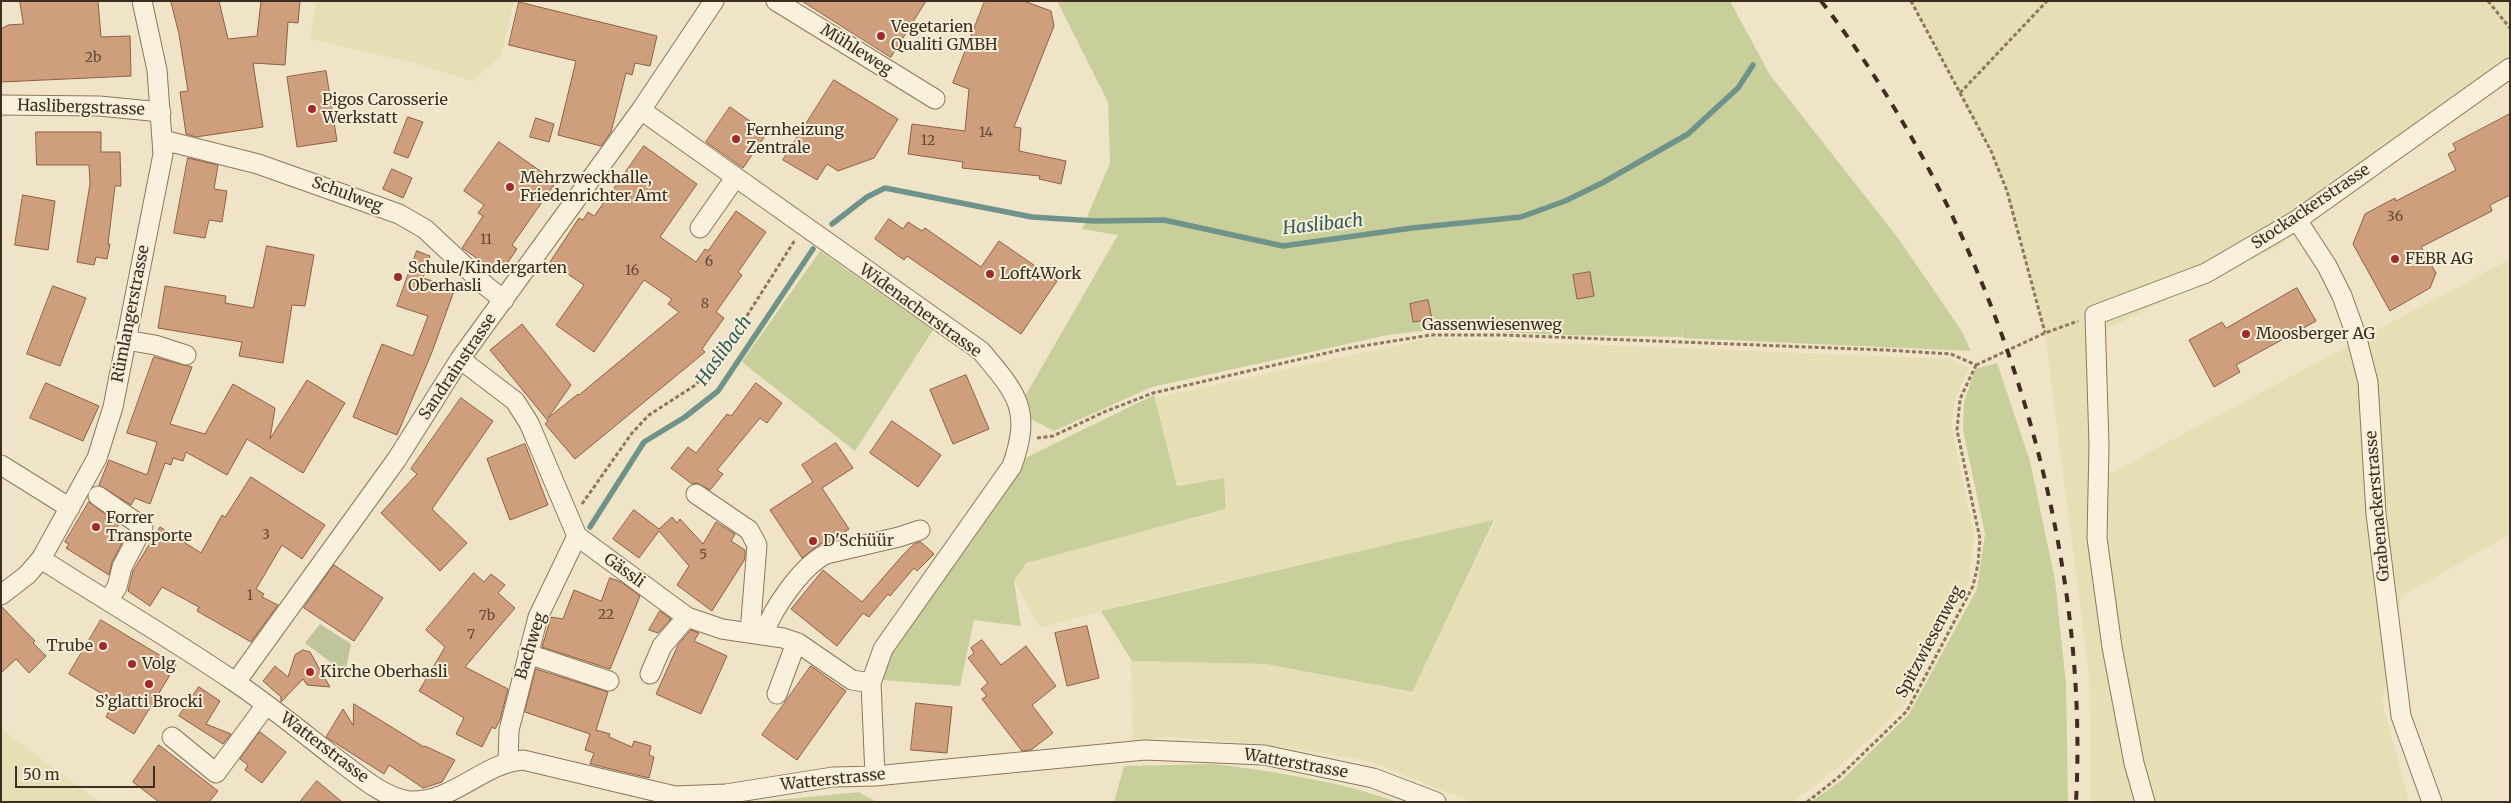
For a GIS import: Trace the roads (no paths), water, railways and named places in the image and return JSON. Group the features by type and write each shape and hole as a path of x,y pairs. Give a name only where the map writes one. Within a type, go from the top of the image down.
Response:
{"street":[{"name":"Rümlangerstrasse","path":"1,595 27,575 41,559 97,458 113,407 163,154 164,140 157,70 142,1"},
{"name":"Mühleweg","path":"776,1 935,99"},
{"name":"Sandrainstrasse","path":"236,682 397,459 460,359 641,110 707,4"},
{"name":"Stockackerstrasse","path":"2145,802 2134,763 2112,647 2097,538 2099,445 2095,315 2206,273 2297,220 2510,68"},
{"name":"Haslibergstrasse","path":"1,105 99,106 162,112"},
{"name":"Widenacherstrasse","path":"641,110 800,225 980,351 1007,382 1020,409 1021,440 1012,466 883,649 871,683 875,776"},
{"name":"Schulweg","path":"164,140 258,164 399,214 425,229 486,286 504,300"},
{"path":"700,228 734,178"},
{"name":"Grabenackerstrasse","path":"2297,220 2327,266 2342,296 2356,335 2365,373 2376,514 2402,716 2432,802"},
{"path":"126,340 155,345 186,355"},
{"path":"460,359 516,400 529,422 573,528"},
{"path":"1,465 70,508"},
{"path":"696,494 749,530 754,537 757,545 757,634"},
{"path":"98,496 143,527 122,567 117,587 108,601"},
{"name":"Gässli","path":"573,528 687,617 722,629 798,643 852,680 871,683"},
{"name":"Bachweg","path":"508,762 510,730 538,617 573,528"},
{"path":"757,634 768,622 807,567 816,559 826,554 899,537 920,530"},
{"name":"Watterstrasse","path":"41,559 236,682 362,778 400,800 431,801 458,797 508,762 524,760 651,797 726,794 833,777 875,776 1145,750 1264,755 1373,778 1436,802"},
{"path":"650,674 662,646 687,617"},
{"path":"777,694 793,651 798,643"},
{"path":"528,654 609,681"},
{"path":"172,737 216,773 266,705"}],"waterway":[{"name":"Haslibach","path":"832,224 867,197 885,188 1032,217 1095,221 1164,220 1283,246 1412,228 1521,217 1565,201 1602,183 1688,134 1738,88 1753,65"},
{"name":"Haslibach","path":"590,527 644,442 685,417 718,391 813,249"}],"railway":[{"path":"1821,1 1881,86 1934,179 1979,277 2017,380 2046,485 2066,592 2076,698 2076,802"}],"place":[{"name":"Vegetarien Qualiti GMBH","path":"881,36"},
{"name":"Pigos Carosserie Werkstatt","path":"312,109"},
{"name":"Fernheizung Zentrale","path":"736,139"},
{"name":"Mehrzweckhalle, Friedenrichter Amt","path":"510,187"},
{"name":"FEBR AG","path":"2395,259"},
{"name":"Loft4Work","path":"990,274"},
{"name":"Schule/Kindergarten Oberhasli","path":"398,277"},
{"name":"Moosberger AG","path":"2246,334"},
{"name":"Forrer Transporte","path":"96,527"},
{"name":"D'Schüür","path":"813,541"},
{"name":"Trube","path":"103,646"},
{"name":"Volg","path":"132,664"},
{"name":"Kirche Oberhasli","path":"310,672"},
{"name":"S’glatti Brocki","path":"149,684"}]}
